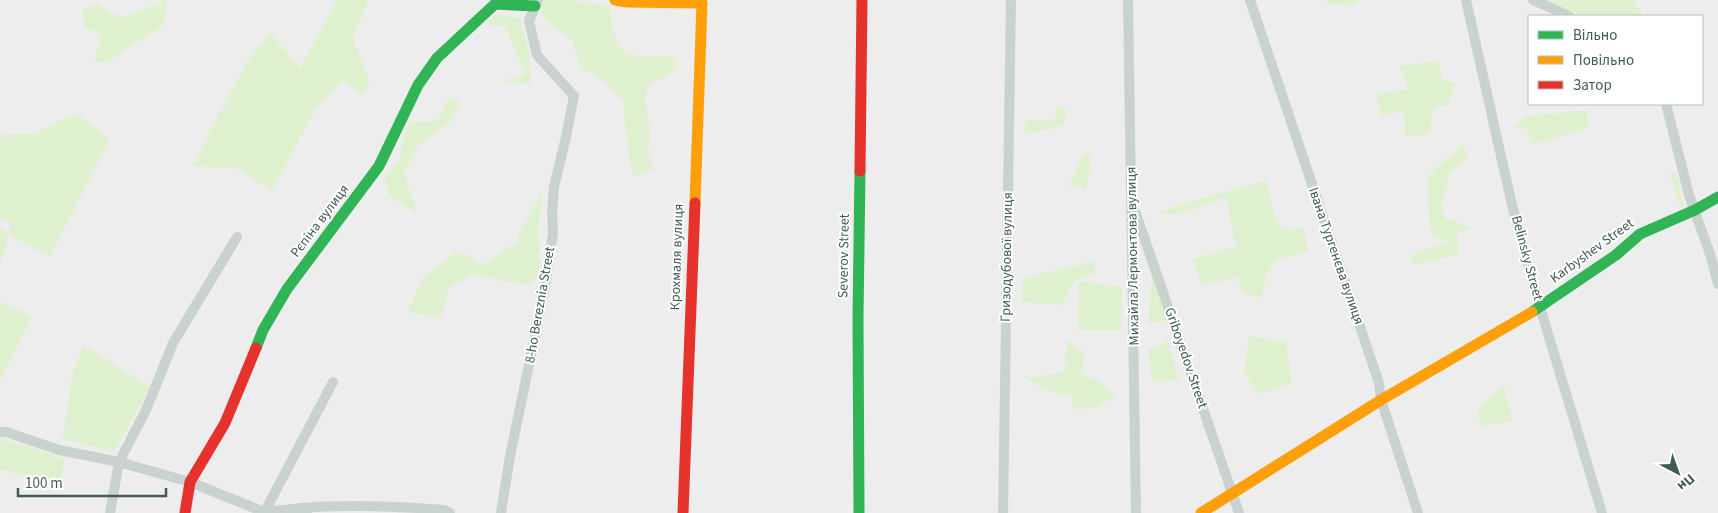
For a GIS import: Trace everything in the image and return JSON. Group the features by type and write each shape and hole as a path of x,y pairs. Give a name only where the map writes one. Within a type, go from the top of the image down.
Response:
{"street":[{"name":"Крохмаля вулиця","path":"615,0 627,2 702,3 683,513"},
{"name":"Severov Street","path":"860,513 858,318 862,0"},
{"name":"Гризодубової вулиця","path":"1003,513 1011,0"},
{"name":"Михайла Лермонтова вулиця","path":"1128,0 1136,513"},
{"name":"Івана Тургенєва вулиця","path":"1250,0 1379,383 1381,400 1418,513"},
{"name":"Belinsky Street","path":"1466,0 1512,205 1540,307 1602,513"},
{"path":"1533,0 1567,15"},
{"name":"8-ho Bereznia Street","path":"501,513 510,456 544,293 553,234 554,187 574,96 537,55 528,21 537,3"},
{"name":"Рєпіна вулиця","path":"186,513 190,482 225,423 263,330 287,289 379,166 418,85 438,58 495,4 537,3"},
{"path":"1666,105 1690,194 1718,284"},
{"name":"Karbyshev Street","path":"1201,513 1381,400 1540,307 1616,255 1640,234 1695,210 1718,197"},
{"name":"Griboyedov Street","path":"1132,203 1239,513"},
{"path":"110,513 119,462 146,410 173,342 237,237"},
{"path":"264,513 333,382"},
{"path":"0,432 6,432 58,450 119,462 190,482 264,513 328,506 400,506 444,510 450,513"},
{"path":"293,509 307,513"}],"green space":[{"path":"167,0 164,25 107,62 94,62 101,36 84,26 82,10 95,3 122,18"},
{"path":"337,0 368,0 353,39 370,82 362,96 343,80 314,112 272,191 238,169 193,166 247,62 270,33 300,68"},
{"path":"543,0 578,0 582,3 609,5 614,32 624,51 636,56 666,56 676,59 676,67 669,75 649,85 645,96 650,137 648,153 654,169 634,177 629,158 623,101 605,82 590,72 582,71 572,40 548,23 542,13 540,5"},
{"path":"1326,0 1357,0 1355,6 1325,3"},
{"path":"1547,0 1633,0 1642,15 1580,15 1546,2"},
{"path":"495,15 520,18 529,53 531,84 501,82 525,74 505,26 487,25"},
{"path":"1437,61 1443,79 1456,83 1448,106 1434,107 1428,134 1405,137 1404,109 1383,117 1376,94 1408,89 1399,66"},
{"path":"450,97 460,102 451,121 420,144 404,172 417,214 389,195 385,176 399,161 403,141 410,122 437,121"},
{"path":"1056,107 1067,110 1063,126 1025,134 1025,121 1055,119"},
{"path":"1587,110 1588,128 1534,144 1530,140 1528,130 1514,127 1527,116"},
{"path":"76,113 110,139 50,257 9,235 11,222 0,219 0,135 34,134"},
{"path":"1463,144 1468,159 1456,166 1447,175 1448,186 1441,202 1445,219 1456,221 1472,230 1457,232 1459,254 1414,265 1409,256 1449,241 1432,236 1429,219 1427,177"},
{"path":"1084,153 1092,155 1086,190 1069,185"},
{"path":"1676,173 1683,205 1681,209 1670,175"},
{"path":"1266,180 1274,215 1283,229 1304,228 1308,251 1275,261 1267,274 1260,299 1243,292 1236,277 1202,286 1192,259 1236,246 1226,198 1176,215 1158,213 1179,205"},
{"path":"543,191 538,230 540,268 533,285 502,281 472,274 449,288 441,318 408,312 423,277 456,252 468,256 480,266 516,243 521,229"},
{"path":"0,228 9,235 0,266"},
{"path":"1095,262 1094,274 1087,275 1073,284 1067,293 1063,305 1022,302 1023,278"},
{"path":"1152,272 1169,321 1148,323"},
{"path":"1079,281 1122,287 1121,330 1078,330"},
{"path":"0,301 32,316 0,381"},
{"path":"1249,336 1286,342 1292,384 1258,394 1244,372"},
{"path":"1166,337 1179,380 1152,381 1148,348 1163,346"},
{"path":"1068,340 1085,353 1082,373 1098,381 1116,396 1096,408 1071,409 1074,396 1044,390 1020,374 1033,378 1064,371"},
{"path":"83,345 150,387 114,452 63,439 72,378"},
{"path":"1503,384 1513,421 1481,426 1477,409"},
{"path":"0,438 65,459 60,480 46,482 0,469"}],"traffic: fast":[{"path":"256,348 263,330 287,289 379,166 418,85 437,58 495,4 535,6"},
{"path":"859,513 858,318 860,171"},
{"path":"1532,312 1616,255 1640,234 1695,210 1718,197"}],"traffic: slow":[{"path":"615,0 627,2 702,3 695,203"},
{"path":"1201,513 1381,400 1532,312"}],"traffic: jam":[{"path":"860,171 862,0"},
{"path":"683,513 695,203"},
{"path":"185,513 190,482 225,423 256,348"}]}
